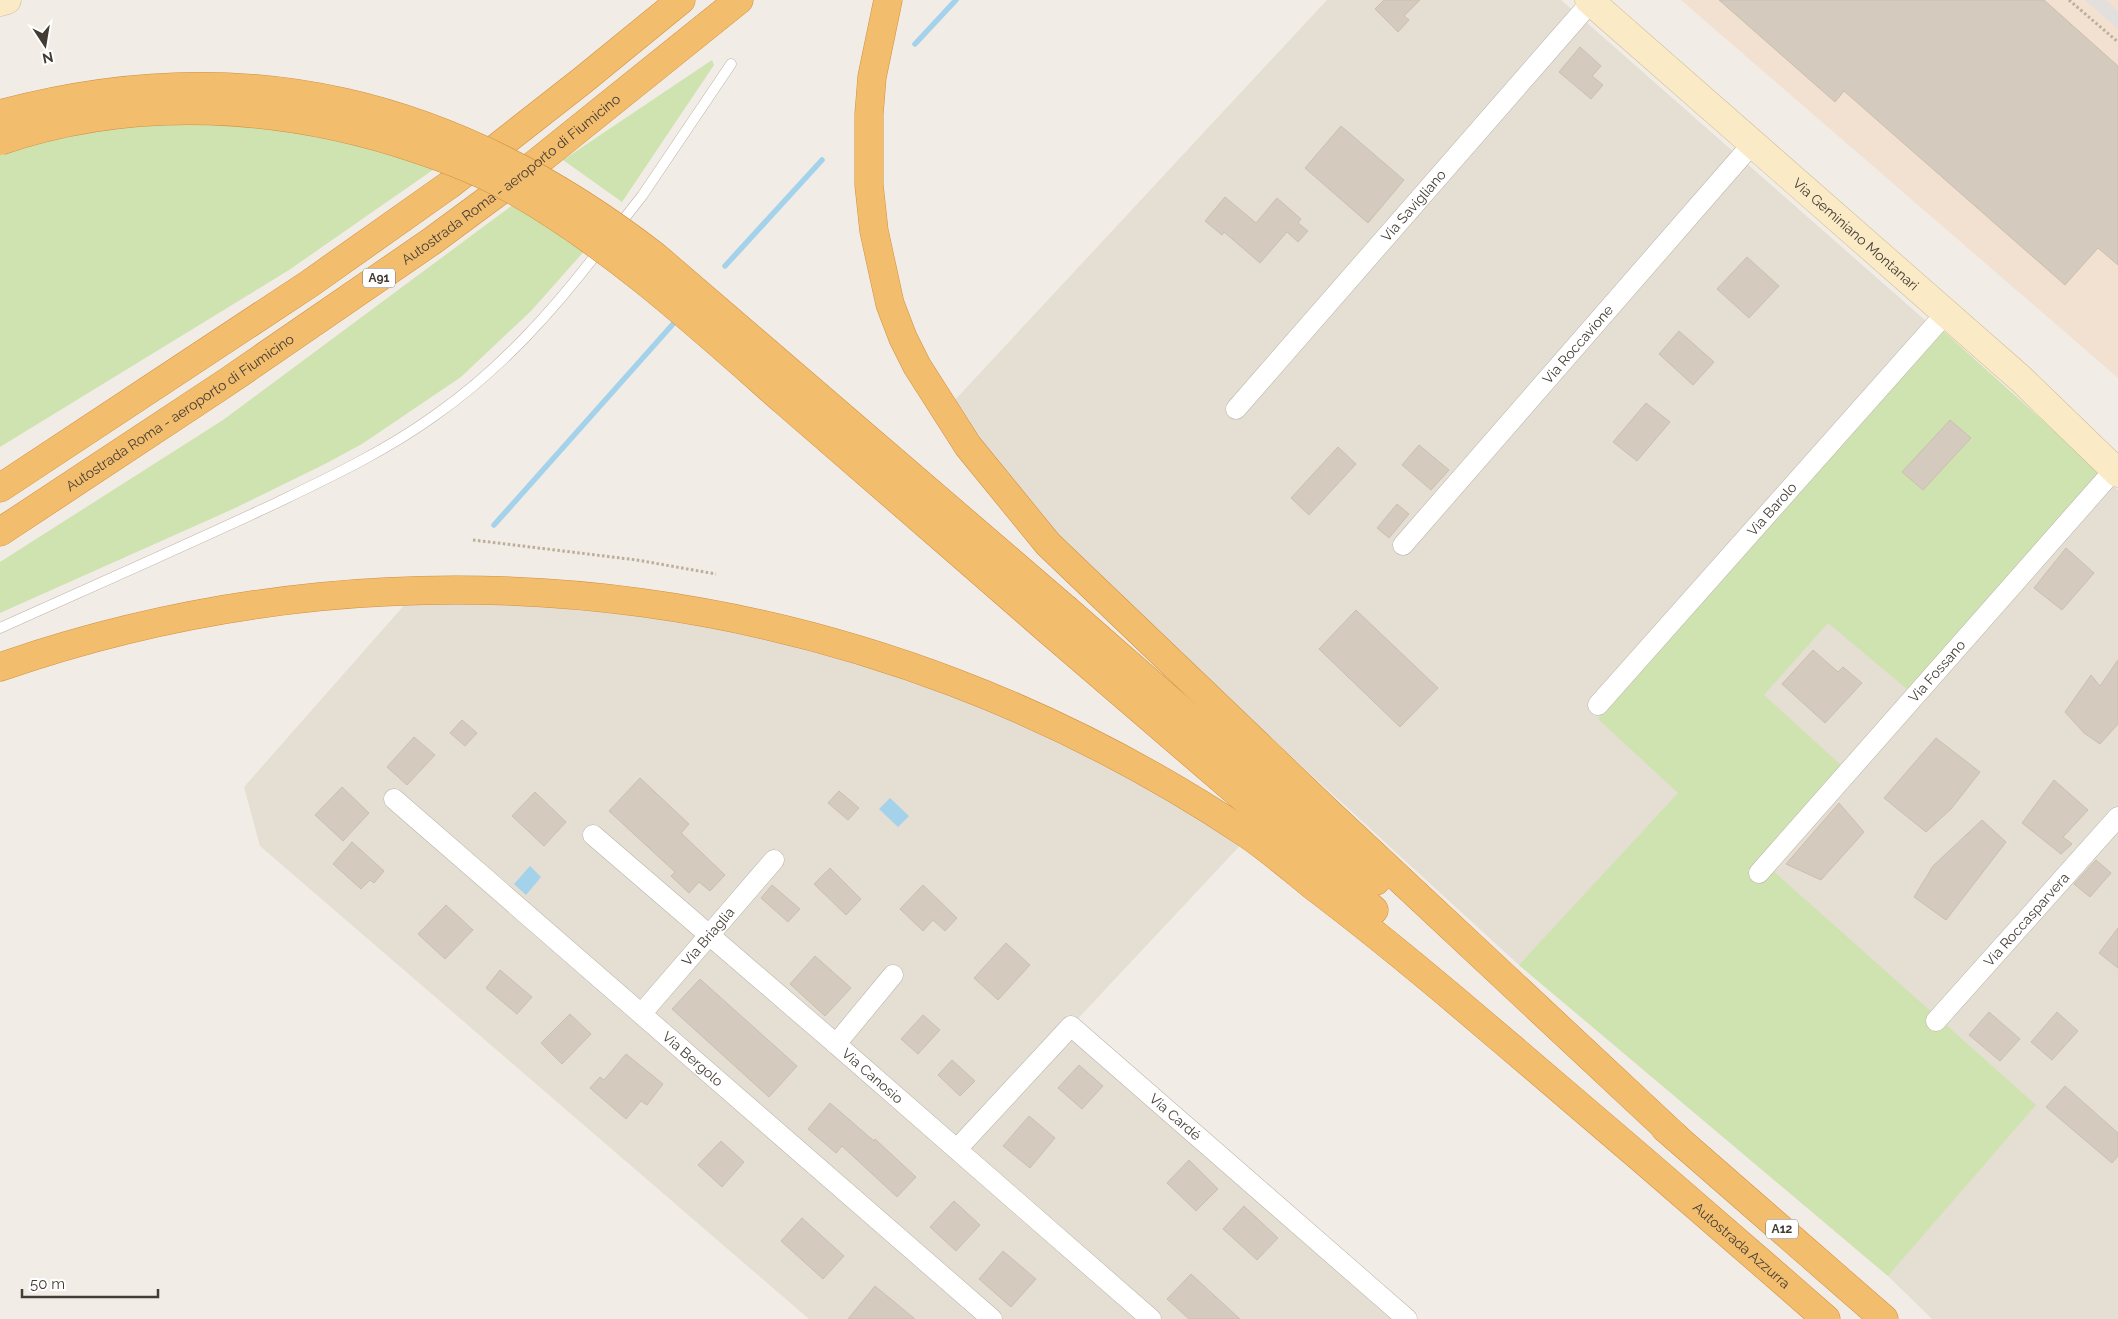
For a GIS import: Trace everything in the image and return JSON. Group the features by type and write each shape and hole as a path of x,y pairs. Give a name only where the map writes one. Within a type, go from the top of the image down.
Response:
{"highway":[{"name":"A91","path":"0,488 308,284 449,185 681,0"},
{"name":"Autostrada Roma - aeroporto di Fiumicino","path":"0,532 227,382 432,241 520,176 739,0"},
{"path":"888,0 872,77 869,114 868,168 874,231 890,304 903,338 917,366 968,446 1048,544 1328,812 1679,1140"},
{"path":"0,114 45,102 116,90 180,86 236,86 315,95 354,103 400,116 478,147 546,181 584,204 655,256 1067,610 1448,944 1679,1140"},
{"path":"0,141 39,129 108,116 185,111 270,115 346,128 386,139 478,172 540,206 584,235 645,281 1438,965 1657,1171"},
{"path":"0,667 82,642 175,618 308,596 394,591 467,590 559,593 611,598 714,613 803,633 847,646 930,673 1020,709 1129,762 1249,836 1394,948 1657,1171"},
{"name":"A12","path":"1679,1140 1884,1319"},
{"name":"Autostrada Azzurra","path":"1657,1171 1826,1319"}],"street":[{"path":"0,2 7,0"},
{"name":"Via Geminiano Montanari","path":"1590,1 2021,379 2116,472"},
{"name":"Via Savigliano","path":"1236,409 1590,1"},
{"name":"Via Roccavione","path":"1403,545 1752,143"},
{"name":"Via Barolo","path":"1598,705 1946,313"},
{"name":"Via Fossano","path":"1759,873 2116,472"},
{"name":"Via Bergolo","path":"394,799 992,1319"},
{"name":"Via Roccasparvera","path":"1936,1021 2118,817"},
{"name":"Via Canosio","path":"593,835 1151,1319"},
{"name":"Via Briaglia","path":"642,1013 708,934 774,860"},
{"path":"836,1044 893,975"},
{"name":"Via Cardé","path":"956,1149 1071,1026 1407,1319"}],"lane":[{"path":"0,628 212,533 349,468 407,435 467,392 527,337 580,276 642,196 731,64"}],"path":[{"path":"2069,0 2118,42"},
{"path":"474,540 638,560 716,574"}],"shaded area":[{"path":"1327,0 1561,0 2118,490 2118,1319 1932,1319 1888,1276 1519,965 1136,614 1058,538 1006,480 953,402"},
{"path":"1681,0 2118,0 2118,378"},
{"path":"2085,0 2106,0 2118,11 2118,29"},
{"path":"422,585 559,593 930,673 1249,836 1071,1026 1398,1319 809,1319 260,846 244,787"}],"green space":[{"path":"712,60 714,65 622,202 563,160"},
{"path":"169,119 319,130 440,165 289,270 0,447 0,151 53,135"},
{"path":"514,204 587,248 531,311 461,377 362,444 323,465 233,509 0,613 0,562 223,420"},
{"path":"1940,328 2100,472 1908,690 1828,623 1764,695 1842,766 1762,861 2036,1105 1888,1276 1519,965 1678,793 1598,719"}],"water":[{"path":"890,798 909,816 898,827 879,809"},
{"path":"530,866 541,877 526,895 514,884"}],"building":[{"path":"1384,0 1420,0 1404,16 1409,20 1398,32 1375,9"},
{"path":"1719,0 2044,0 2118,66 2118,265 2098,248 2065,285 1844,91 1835,102"},
{"path":"1580,47 1601,66 1592,76 1603,85 1591,99 1559,72"},
{"path":"1341,126 1404,180 1368,223 1305,168"},
{"path":"1225,197 1256,223 1277,198 1301,219 1298,223 1308,231 1298,242 1287,232 1260,263 1224,232 1222,235 1205,221"},
{"path":"1747,257 1779,286 1749,318 1717,289"},
{"path":"1679,331 1714,362 1693,385 1659,354"},
{"path":"1646,403 1670,422 1637,461 1613,442"},
{"path":"1950,420 1971,438 1923,490 1902,472"},
{"path":"1419,445 1449,470 1431,490 1402,465"},
{"path":"1338,447 1356,464 1309,515 1291,498"},
{"path":"1397,504 1409,514 1389,538 1377,528"},
{"path":"2066,548 2094,573 2062,610 2034,588"},
{"path":"1356,610 1438,688 1400,727 1319,649"},
{"path":"1813,650 1838,672 1843,667 1862,683 1825,723 1782,684"},
{"path":"2118,660 2118,724 2100,744 2084,733 2065,712 2091,675 2100,686"},
{"path":"462,720 477,733 465,746 450,733"},
{"path":"414,737 435,755 407,785 387,767"},
{"path":"1936,738 1980,772 1951,809 1926,832 1884,798"},
{"path":"640,778 689,824 681,833 725,875 710,891 699,882 689,893 671,876 675,872 609,811"},
{"path":"2054,780 2088,810 2063,837 2072,844 2061,854 2022,823"},
{"path":"342,787 369,813 343,841 315,815"},
{"path":"839,791 859,808 848,820 828,803"},
{"path":"535,792 566,822 544,846 512,816"},
{"path":"1839,803 1864,832 1821,880 1786,864"},
{"path":"1982,820 2006,842 1946,920 1914,897 1933,866"},
{"path":"352,842 384,871 374,883 370,880 361,889 333,864"},
{"path":"2096,860 2111,873 2090,897 2074,884"},
{"path":"830,868 861,899 846,915 814,884"},
{"path":"772,885 800,909 788,922 761,898"},
{"path":"923,885 957,918 945,931 933,920 923,931 900,909"},
{"path":"446,905 473,930 445,959 418,934"},
{"path":"2118,928 2118,968 2099,953"},
{"path":"1006,943 1030,965 998,1000 974,978"},
{"path":"815,956 851,988 825,1016 790,984"},
{"path":"500,970 532,997 517,1014 486,988"},
{"path":"700,979 797,1066 769,1097 672,1009"},
{"path":"1989,1012 2020,1039 2000,1061 1969,1035"},
{"path":"2057,1012 2078,1031 2052,1060 2031,1042"},
{"path":"570,1014 591,1034 562,1064 541,1043"},
{"path":"923,1015 940,1030 918,1054 901,1039"},
{"path":"626,1054 663,1084 647,1105 641,1101 626,1119 590,1088 600,1077 604,1080"},
{"path":"952,1060 975,1081 960,1096 938,1075"},
{"path":"1079,1065 1103,1086 1082,1109 1058,1088"},
{"path":"2065,1086 2118,1133 2118,1156 2112,1163 2046,1107"},
{"path":"830,1103 874,1141 875,1139 916,1177 897,1197 842,1146 836,1153 808,1129"},
{"path":"1029,1116 1055,1138 1030,1168 1003,1146"},
{"path":"721,1141 744,1162 722,1187 698,1165"},
{"path":"1189,1160 1218,1189 1196,1211 1167,1183"},
{"path":"954,1201 980,1225 956,1251 930,1227"},
{"path":"1244,1206 1278,1238 1257,1260 1223,1229"},
{"path":"802,1218 844,1256 823,1279 781,1241"},
{"path":"1003,1251 1036,1279 1011,1307 979,1279"},
{"path":"1191,1274 1240,1319 1189,1319 1167,1299"},
{"path":"875,1286 915,1319 848,1319"}],"waterway":[{"path":"915,44 956,0"},
{"path":"725,266 822,160"},
{"path":"494,525 673,324"}]}
